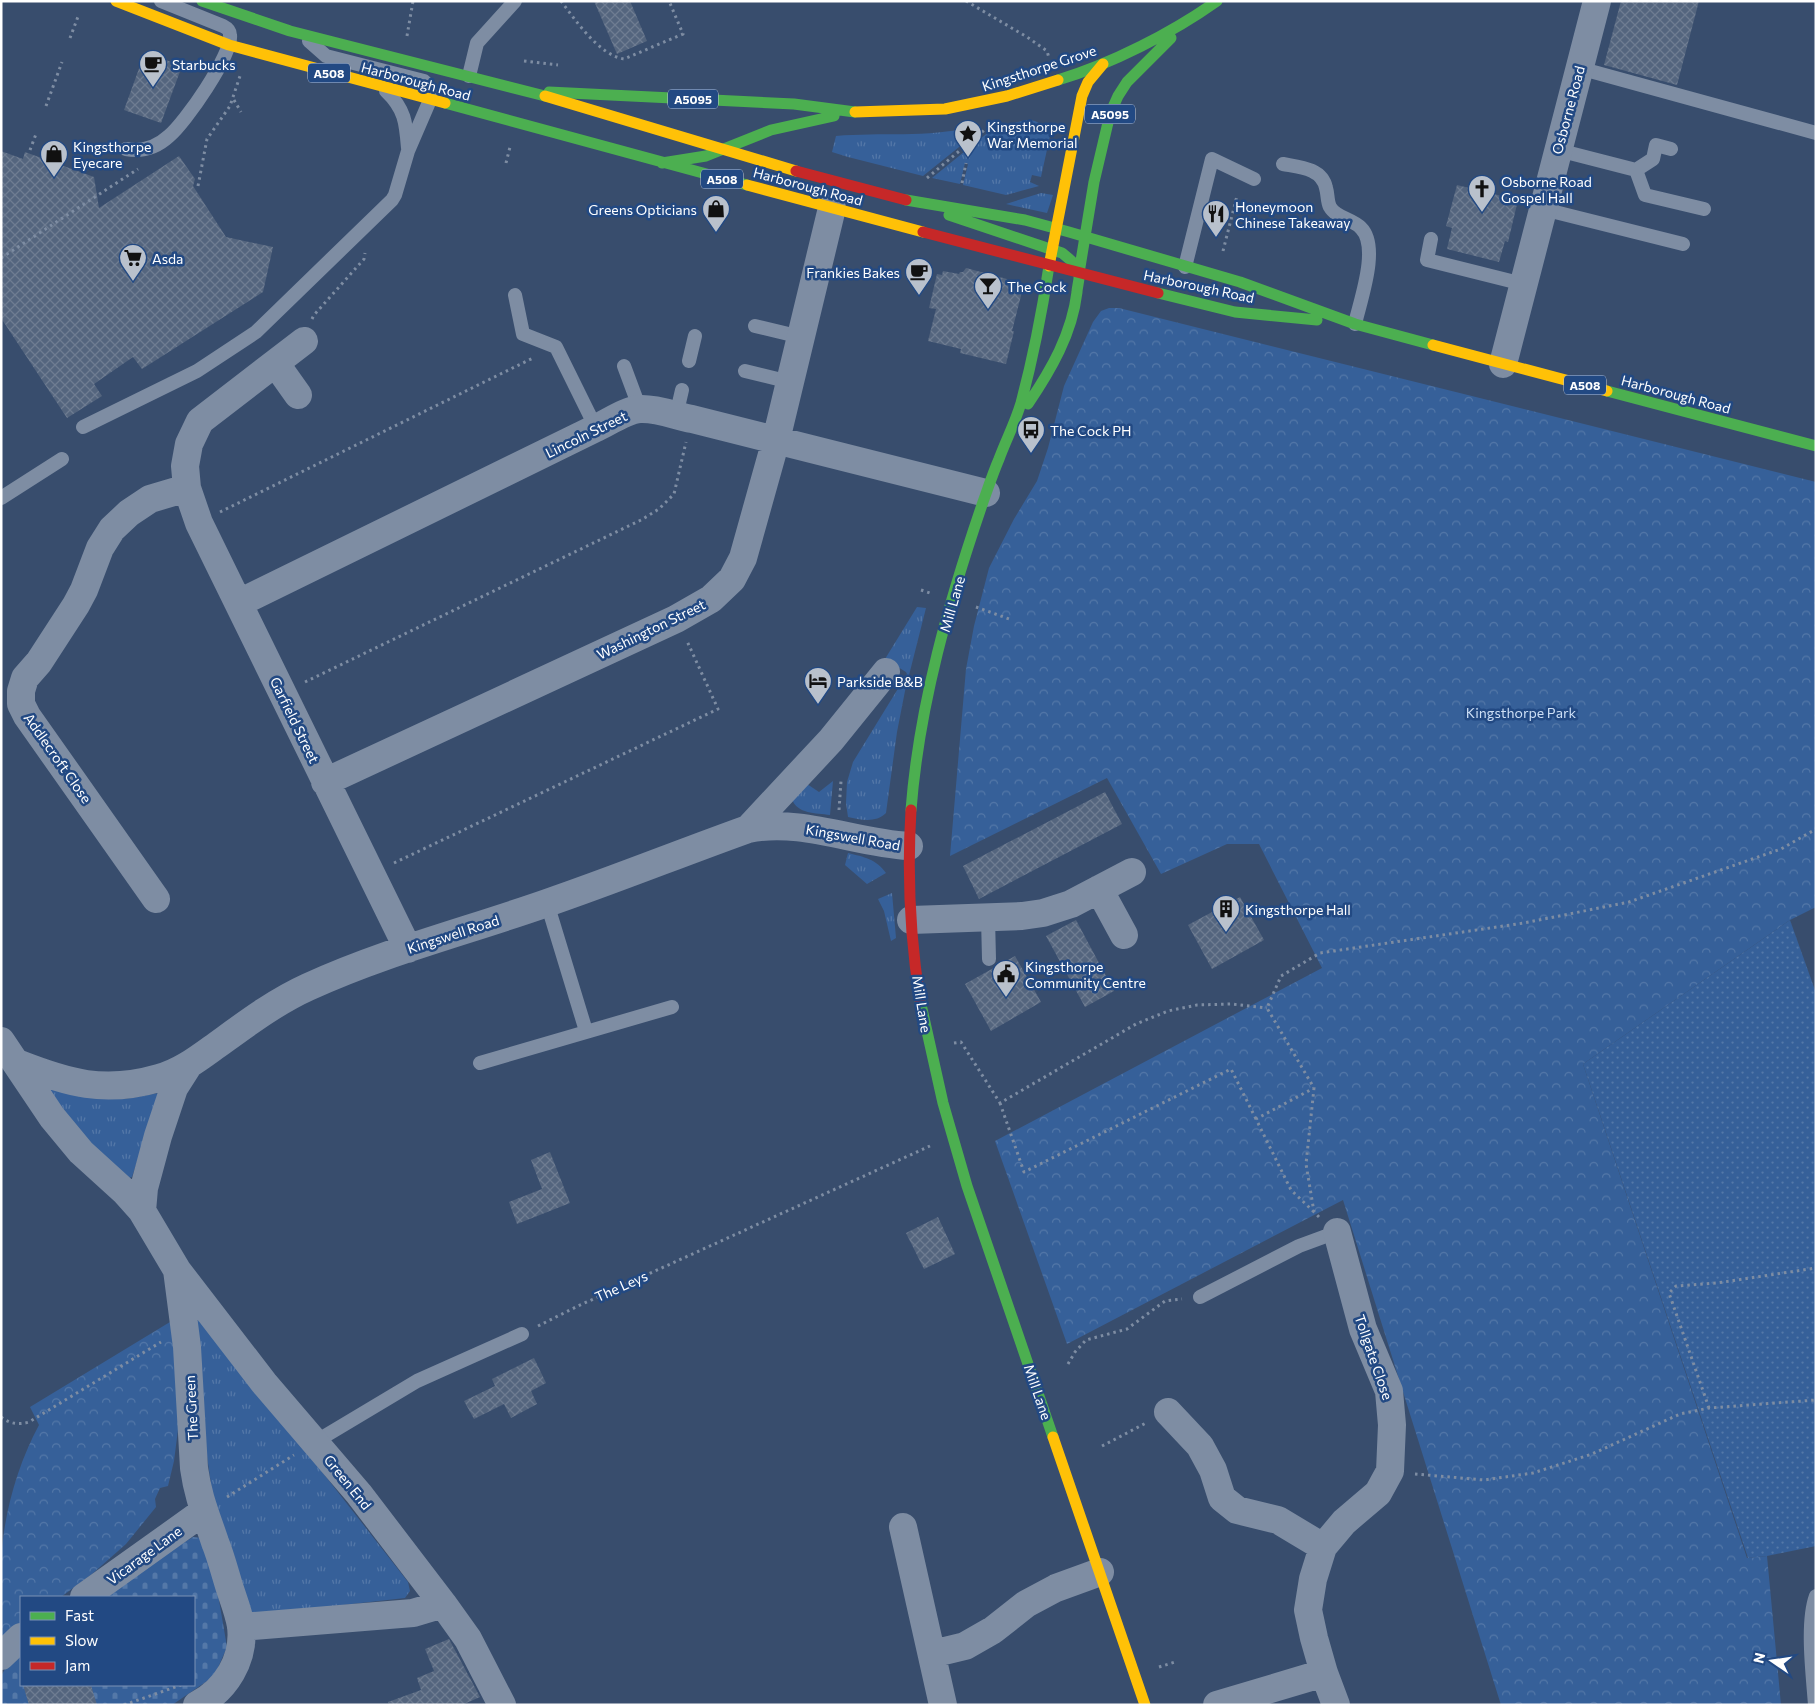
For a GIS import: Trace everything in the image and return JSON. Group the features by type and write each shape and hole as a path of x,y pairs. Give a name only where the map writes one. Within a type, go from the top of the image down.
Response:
{"main road":[{"name":"Harborough Road","path":"116,1 229,45 382,88 1049,266 1235,312 1355,324"},
{"name":"Harborough Road","path":"202,1 300,34 530,91 763,162 906,200 1025,220 1056,228 1240,282 1355,324 1816,446"},
{"name":"Kingsthorpe Grove","path":"530,91 794,104 855,112 945,109 974,104 1072,76 1103,64 1190,20 1217,1"},
{"name":"A5095","path":"1085,237 1094,182 1110,114 1118,96 1127,82 1190,20"},
{"name":"Mill Lane","path":"1014,424 1029,369 1043,302 1082,96 1088,82 1103,64"},
{"name":"Kingsthorpe Grove","path":"662,162 688,160 723,150 771,130 855,112"},
{"name":"A508","path":"906,200 1052,249"},
{"name":"Mill Lane","path":"1085,237 1074,310 1059,349 1043,382 1014,424 977,491 953,600 932,675 916,767 908,846 911,920 924,1022 952,1136 967,1186 1145,1705"},
{"path":"1052,249 1070,259 1079,273"},
{"path":"1015,257 1028,268"},
{"path":"1022,349 1028,331 1035,285"},
{"path":"899,804 908,846"}],"street":[{"name":"Osborne Road","path":"1502,364 1597,1"},
{"name":"Washington Street","path":"325,782 676,619 712,599 732,579 742,558 776,440 832,208"},
{"name":"Garfield Street","path":"304,341 200,421 189,444 185,466 187,488 199,523 408,950"},
{"path":"276,364 298,395"},
{"name":"Lincoln Street","path":"239,603 596,428 640,409 776,440 977,491"},
{"name":"Addlecroft Close","path":"156,899 28,716 22,704 21,691 25,678 39,662 76,605 84,590 100,548 112,529 129,513 150,498 187,488"},
{"path":"748,829 831,740 886,672"},
{"name":"Kingswell Road","path":"17,1063 51,1076 80,1084 104,1086 133,1085 162,1078 188,1066 269,1008 306,988 348,971 547,903 748,829 782,825 886,845 908,846"},
{"path":"911,920 988,918 1043,913 1071,904 1132,872"},
{"path":"1099,889 1124,935"},
{"name":"The Green","path":"1,1041 52,1117 81,1152 125,1192 142,1212 177,1270 190,1390 196,1488 203,1512 216,1542 241,1627"},
{"path":"142,1212 144,1188 158,1136 174,1088 188,1066"},
{"name":"Tollgate Close","path":"1336,1705 1324,1673 1308,1610 1313,1578 1323,1547 1344,1522 1378,1494 1390,1471 1392,1425 1389,1391 1363,1329 1337,1232"},
{"name":"Green End","path":"177,1270 264,1383 359,1494 443,1604 468,1639 502,1705"},
{"path":"1168,1412 1200,1446 1213,1470 1222,1498 1237,1510 1278,1520 1323,1547"},
{"name":"Vicarage Lane","path":"85,1596 203,1512"},
{"path":"903,1527 943,1705"},
{"path":"932,1654 965,1646 993,1630 1026,1604 1056,1588 1100,1572"},
{"path":"197,1705 217,1691 227,1680 234,1668 239,1654 241,1627 413,1613 443,1604"},
{"path":"1,1656 20,1639"},
{"path":"1217,1705 1324,1673"}],"lane":[{"path":"126,149 141,150 154,146 175,130 202,94 221,63 229,45 230,35 223,26 161,1"},
{"path":"468,76 477,43 515,1"},
{"path":"83,427 197,371 256,332 392,200 397,191 408,151 430,100 431,92 429,85 424,81 326,56 300,34"},
{"path":"1579,68 1816,133"},
{"path":"382,88 396,101 403,113 408,151"},
{"path":"1558,150 1636,170 1653,159 1656,145 1671,149"},
{"path":"1185,266 1212,159 1254,179"},
{"path":"1283,164 1312,170 1318,174 1326,187 1330,208 1335,213 1356,224 1366,236 1369,247 1368,265 1355,324"},
{"path":"1636,170 1645,195 1704,209"},
{"path":"1542,209 1683,244"},
{"path":"1432,239 1427,260 1523,284"},
{"path":"515,295 523,334 556,347 596,428"},
{"path":"755,326 801,337"},
{"path":"689,361 695,336"},
{"path":"624,366 640,409"},
{"path":"745,371 790,382"},
{"path":"682,390 684,418"},
{"path":"1,498 62,460"},
{"path":"547,903 586,1031"},
{"path":"988,918 989,959"},
{"path":"480,1063 672,1007"},
{"path":"1200,1297 1299,1246 1337,1232"},
{"path":"316,1442 416,1381 522,1334"},
{"path":"1815,1705 1811,1654 1813,1605 1816,1596"}],"path":[{"path":"407,39 413,1"},
{"path":"561,1 584,31 600,46 610,54 624,59 683,34 669,1"},
{"path":"966,1 1027,37 1047,51 1049,58"},
{"path":"70,38 79,14"},
{"path":"1042,61 1057,56"},
{"path":"516,61 559,65"},
{"path":"46,106 62,62"},
{"path":"198,186 207,139 233,99 241,70 237,72"},
{"path":"233,99 241,112"},
{"path":"924,180 988,128"},
{"path":"30,150 36,134"},
{"path":"506,163 511,144"},
{"path":"960,189 966,163"},
{"path":"1,258 142,166"},
{"path":"1222,256 1237,196"},
{"path":"304,341 314,315 364,259 365,250"},
{"path":"199,523 556,347"},
{"path":"282,694 641,520 659,509 674,494 684,418"},
{"path":"976,607 1012,620"},
{"path":"371,874 718,709 676,619"},
{"path":"838,815 841,781"},
{"path":"1267,1008 1281,976 1320,953 1524,924 1629,902 1781,848 1816,829"},
{"path":"1000,1103 1136,1024 1168,1011 1197,1005 1231,1004 1267,1008"},
{"path":"1267,1008 1314,1088 1306,1164 1314,1212"},
{"path":"946,1045 961,1042 1000,1103 1024,1172 1231,1070 1291,1190 1337,1232"},
{"path":"1256,1119 1314,1088"},
{"name":"The Leys","path":"522,1334 578,1306 934,1143"},
{"path":"1710,1408 1669,1293 1676,1286 1717,1283 1816,1268"},
{"path":"1068,1364 1075,1352 1086,1340 1127,1329 1165,1300 1200,1297"},
{"path":"1,1417 6,1421 18,1424 29,1422 164,1340 185,1338"},
{"path":"1390,1471 1484,1480 1533,1473 1592,1454 1680,1414 1710,1408 1816,1400"},
{"path":"1102,1446 1168,1412"},
{"path":"203,1512 316,1442"},
{"path":"1158,1667 1175,1662"},
{"path":"124,1705 178,1686"}],"green space":[{"path":"1025,120 1040,124 1050,136 1041,177 1032,175 1030,182 1039,186 1006,195 963,185 968,164 965,163 960,184 932,178 991,130"},
{"path":"972,127 974,135 923,176 832,152 836,136 921,134"},
{"path":"1041,193 1053,195 1047,213 1006,204"},
{"name":"Kingsthorpe Park","path":"1109,308 1119,308 1816,482 1816,907 1790,920 1583,1064 1747,1558 1767,1556 1781,1705 1501,1705 1343,1200 1067,1344 995,1141 1322,968 1259,844 1227,844 1161,874 1107,778 950,856 966,669 974,626 989,568 1014,519 1037,481 1048,448 1064,386 1093,322 1101,311"},
{"path":"917,607 926,608 905,691 897,732 886,813 873,819 863,820 848,817 846,803 847,782 853,762 907,674 885,659"},
{"path":"833,781 830,815 808,812 794,804 792,799 807,784 819,792"},
{"path":"848,853 874,862 886,873 867,884 845,865"},
{"path":"892,893 896,938 891,941 884,911 878,899"},
{"path":"1790,920 1816,993 1816,1546 1748,1558 1583,1064"},
{"path":"46,1087 104,1099 125,1099 159,1093 132,1177 129,1178 104,1162"},
{"path":"198,1320 206,1323 408,1582 410,1591 405,1598 263,1614 251,1612 215,1512 206,1449 196,1322"},
{"path":"170,1322 174,1333 180,1414 174,1461 168,1486 160,1488 155,1499 156,1507 126,1544 92,1574 62,1596 20,1596 20,1627 1,1640 1,1560 5,1525 18,1473 39,1425 30,1407"},
{"path":"193,1537 202,1538 214,1571 227,1647 217,1670 210,1679 172,1705 1,1705 1,1676 20,1648 20,1686 195,1686 195,1596 97,1596"}],"building":[{"path":"594,1 630,1 647,41 617,54"},
{"path":"1621,1 1699,1 1677,85 1604,65"},
{"name":"Starbucks","path":"145,52 182,66 161,123 124,110"},
{"name":"Asda","path":"1,151 23,159 25,152 94,177 99,208 179,156 195,179 193,186 226,237 273,247 263,292 142,369 133,357 94,384 102,396 67,418 1,318"},
{"name":"Osborne Road Gospel Hall","path":"1457,185 1518,200 1508,242 1505,241 1499,262 1447,249 1452,228 1446,226"},
{"path":"966,268 1007,279 1010,285 1023,288 1006,364 960,353 961,349 928,341 936,309 929,308 937,274 942,275 943,271 959,274"},
{"path":"1105,792 1122,824 979,899 963,866"},
{"name":"Kingsthorpe Hall","path":"1240,897 1264,940 1212,969 1188,925"},
{"path":"1076,920 1114,991 1085,1007 1046,936"},
{"name":"Kingsthorpe Community Centre","path":"1015,956 1041,1002 991,1031 965,984"},
{"path":"550,1152 570,1203 517,1224 509,1202 542,1189 531,1160"},
{"path":"938,1217 955,1254 924,1269 906,1233"},
{"path":"534,1358 546,1383 531,1391 537,1404 511,1418 504,1404 474,1419 464,1401 495,1386 492,1379"},
{"path":"449,1639 480,1697 462,1705 389,1705 388,1702 421,1690 417,1678 434,1671 425,1649"},
{"path":"23,1686 91,1686 97,1705 29,1705"}],"traffic: fast":[{"path":"202,1 290,31 545,96"},
{"path":"1058,80 1099,65 1161,36 1217,1"},
{"path":"1079,273 1094,182 1110,114 1127,82 1171,38"},
{"path":"549,92 794,104 855,112"},
{"path":"445,103 747,185"},
{"path":"662,163 706,156 771,130 834,116"},
{"path":"906,200 1025,220 1069,232 1240,282 1355,324 1433,345"},
{"path":"949,215 1062,253 1077,267 1079,278 1074,307 1065,337 1045,378 1028,404"},
{"path":"911,810 921,731 937,654 970,539 1021,403 1037,335 1049,266"},
{"path":"1158,293 1235,312 1317,320"},
{"path":"1607,391 1816,446"},
{"path":"920,1000 943,1103 967,1186 1053,1437"}],"traffic: slow":[{"path":"116,1 229,45 445,103"},
{"path":"1049,266 1082,96 1088,82 1103,64"},
{"path":"855,112 945,109 1007,96 1058,80"},
{"path":"545,96 796,171"},
{"path":"747,185 923,232"},
{"path":"1433,345 1607,391"},
{"path":"1053,1437 1145,1705"}],"traffic: jam":[{"path":"796,171 906,200"},
{"path":"923,232 1158,293"},
{"path":"911,810 910,905 920,1000"}],"place":[{"name":"Starbucks","path":"153,88"},
{"name":"Kingsthorpe War Memorial","path":"968,158"},
{"name":"Kingsthorpe Eyecare","path":"54,178"},
{"name":"Osborne Road Gospel Hall","path":"1482,213"},
{"name":"Greens Opticians","path":"716,233"},
{"name":"Honeymoon Chinese Takeaway","path":"1216,238"},
{"name":"Asda","path":"133,282"},
{"name":"Frankies Bakes","path":"919,296"},
{"name":"The Cock","path":"988,310"},
{"name":"The Cock PH","path":"1031,454"},
{"name":"Parkside B&B","path":"818,705"},
{"name":"Kingsthorpe Hall","path":"1226,933"},
{"name":"Kingsthorpe Community Centre","path":"1006,998"}]}
